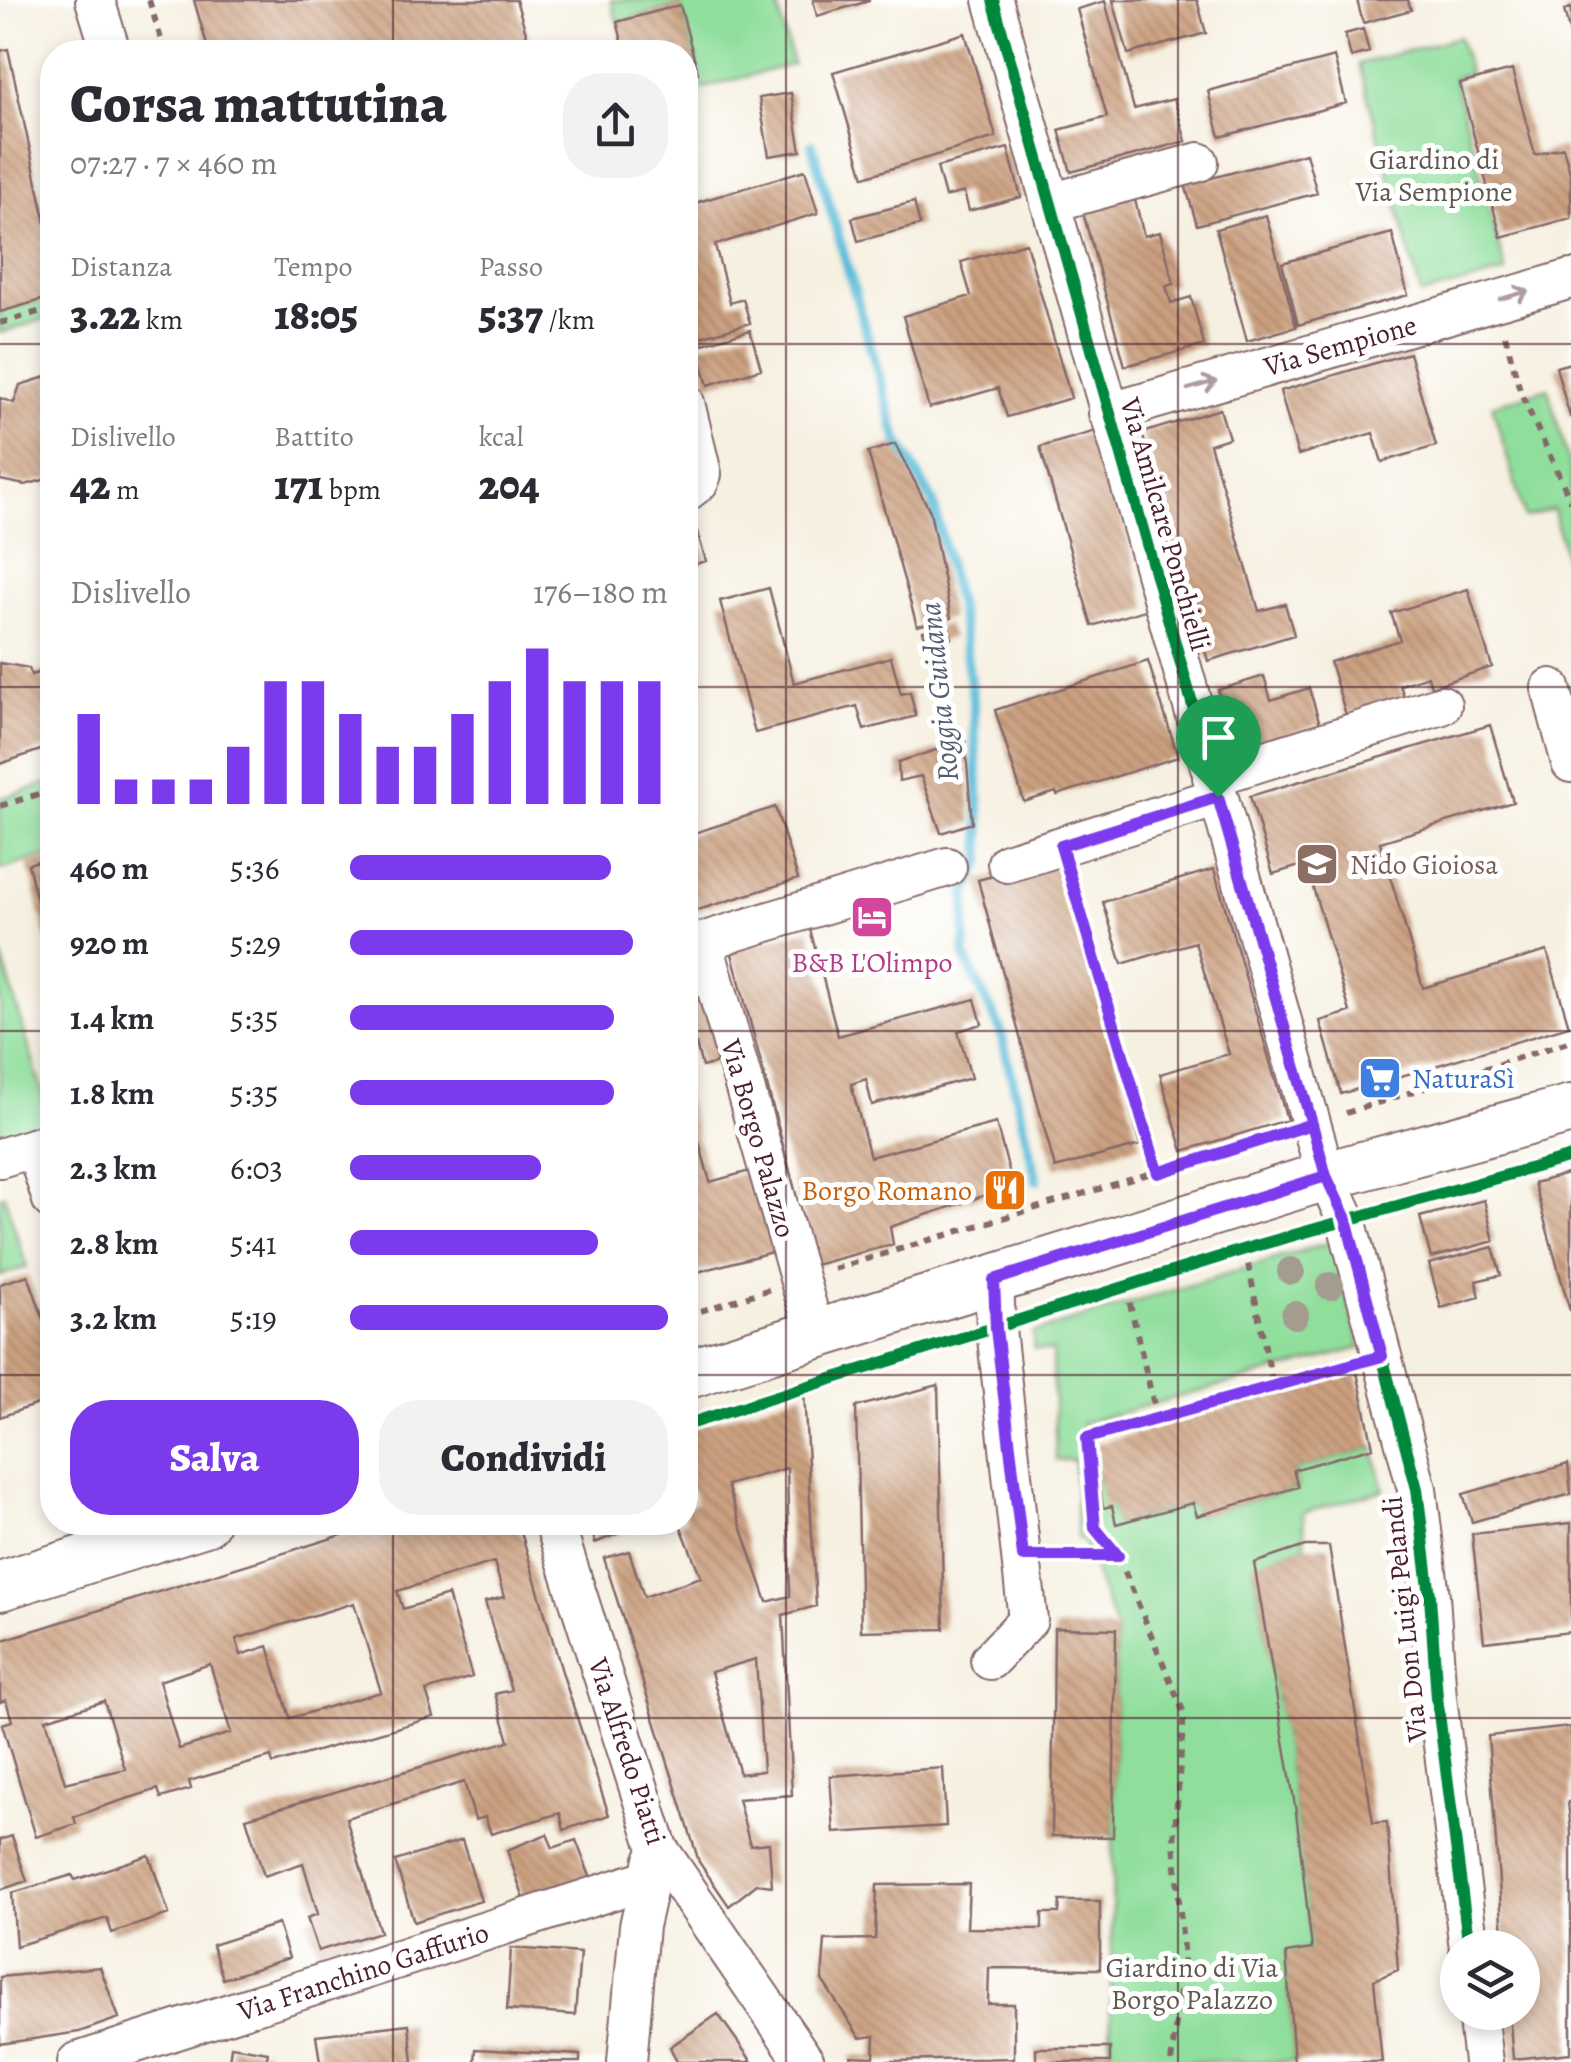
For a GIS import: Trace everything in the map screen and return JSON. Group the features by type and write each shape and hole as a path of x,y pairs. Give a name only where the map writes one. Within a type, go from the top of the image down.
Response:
{"main road":[{"path":"698,1371 1326,1176 1571,1109"},
{"path":"0,1586 163,1535"}],"street":[{"path":"95,0 107,40"},
{"name":"Via Amilcare Ponchielli","path":"1003,2 1050,203 1326,1176"},
{"path":"1050,203 1200,162"},
{"name":"Via Sempione","path":"1108,413 1571,278"},
{"path":"698,457 702,474 698,483"},
{"path":"1551,688 1571,763"},
{"path":"1008,862 1442,706"},
{"path":"698,943 947,867"},
{"name":"Via Borgo Palazzo","path":"698,957 815,1334"},
{"path":"29,1149 40,1173"},
{"name":"Via Don Luigi Pelandi","path":"1326,1176 1346,1219 1417,1489 1437,1698 1467,1930"},
{"path":"990,1660 1028,1620 994,1280"},
{"name":"Via Alfredo Piatti","path":"558,1535 653,1864 805,2062"},
{"path":"628,2062 640,1926 653,1864"},
{"name":"Via Franchino Gaffurio","path":"77,2062 653,1864"},
{"path":"1480,2030 1484,2062"}],"path":[{"path":"149,0 161,40"},
{"path":"1495,300 1521,394 1571,502"},
{"path":"0,323 40,311"},
{"path":"0,806 40,794"},
{"path":"1061,846 1158,1173"},
{"path":"698,1312 1158,1173 1571,1042"},
{"path":"1228,1255 1262,1244"},
{"path":"1245,1250 1272,1386"},
{"path":"1108,1293 1144,1281"},
{"path":"1126,1287 1157,1418"},
{"path":"1171,2062 1184,1959 1174,1842 1184,1713 1118,1556 1095,1528 1087,1438 1382,1356"},
{"path":"1023,1556 1118,1556"}],"green space":[{"path":"611,0 776,0 793,64 698,90 698,40 689,40 680,5 617,22"},
{"name":"Giardino di Via Sempione","path":"1459,37 1469,73 1454,78 1506,272 1421,295 1359,64"},
{"path":"40,300 40,321 0,333 0,312"},
{"path":"1548,388 1571,472 1571,583 1553,509 1525,518 1492,405"},
{"path":"40,786 40,858 0,870 0,799"},
{"path":"0,950 40,1085 40,1128 0,1140"},
{"path":"4,1195 27,1267 0,1276 0,1196"},
{"name":"Giardino di Via Borgo Palazzo","path":"1331,1242 1361,1348 1082,1423 1106,1506 1112,1506 1117,1524 1193,1503 1197,1515 1298,1488 1293,1470 1373,1447 1384,1490 1303,1513 1305,1546 1254,1564 1296,1810 1312,1949 1286,1953 1294,2062 1110,2062 1116,1629 1082,1539 1077,1539 1074,1460 1056,1460 1052,1351 1034,1349 1033,1333"}],"building":[{"path":"194,0 516,0 528,40 206,40"},
{"path":"813,0 869,0 869,1 817,16"},
{"path":"1113,0 1197,0 1206,33 1128,54"},
{"path":"1357,0 1408,0 1411,10 1363,23"},
{"path":"1105,1 1134,109 1174,99 1186,141 1071,172 1059,130 1107,117 1077,9"},
{"path":"680,5 689,40 622,40 617,22"},
{"path":"1571,8 1571,34 1570,34 1564,10"},
{"path":"1363,29 1369,52 1351,57 1345,34"},
{"path":"965,33 996,137 864,177 833,72"},
{"path":"8,49 40,196 40,300 0,312 0,51"},
{"path":"1334,57 1346,103 1220,137 1208,91"},
{"path":"1512,70 1535,155 1563,147 1571,176 1571,218 1501,237 1460,84"},
{"path":"791,93 801,151 769,156 759,98"},
{"path":"1008,148 1021,197 969,211 964,192 945,197 937,167"},
{"path":"1306,153 1317,193 1197,225 1182,174 1205,167 1208,179"},
{"path":"805,170 818,213 715,245 730,303 743,299 750,323 698,338 698,202"},
{"path":"1131,184 1144,236 1160,232 1174,284 1166,286 1171,303 1191,297 1204,345 1125,366 1079,198"},
{"path":"914,202 920,225 858,241 852,218"},
{"path":"1266,215 1296,327 1247,341 1216,229"},
{"path":"1392,233 1408,295 1298,325 1282,263"},
{"path":"1026,243 1071,398 1007,417 998,388 929,408 903,316 971,296 961,262"},
{"path":"750,330 761,369 708,385 698,345"},
{"path":"1409,353 1436,446 1382,462 1373,433 1298,455 1280,391"},
{"path":"1571,363 1571,417 1570,417 1556,367"},
{"path":"40,379 40,481 25,485 0,480 0,398 14,403 20,385"},
{"path":"1220,409 1229,438 1210,444 1259,611 1285,604 1294,635 1208,661 1142,433"},
{"path":"1096,431 1148,609 1092,626 1040,447"},
{"path":"895,444 930,511 951,618 917,626 868,452"},
{"path":"698,535 706,561 698,563"},
{"path":"769,588 794,683 891,657 901,694 910,692 916,716 864,730 857,706 755,733 720,601"},
{"path":"1468,589 1492,667 1431,687 1428,676 1400,685 1404,697 1346,715 1330,662 1400,640 1391,613"},
{"path":"947,624 952,638 927,645 923,631"},
{"path":"1148,661 1178,757 1024,802 995,710"},
{"path":"0,663 29,668 31,675 40,672 40,750 0,764"},
{"path":"1264,676 1271,700 1309,688 1320,724 1236,750 1218,690"},
{"path":"1490,725 1513,802 1380,842 1423,988 1547,951 1569,1026 1341,1094 1320,1021 1350,1012 1306,864 1273,874 1250,796"},
{"path":"965,741 972,823 941,833 921,776 899,781 898,762"},
{"path":"775,807 798,879 698,910 698,832"},
{"path":"1063,857 1140,1145 1055,1168 978,880"},
{"path":"40,860 40,913 28,864"},
{"path":"1214,869 1287,1120 1183,1151 1160,1074 1229,1054 1195,942 1122,964 1103,902"},
{"path":"810,929 838,1036 975,999 982,1024 958,1031 971,1078 872,1105 866,1079 851,1084 870,1157 996,1123 1013,1186 890,1227 893,1244 815,1265 731,950"},
{"path":"698,961 725,1061 702,1067 698,1052"},
{"path":"698,1138 710,1182 757,1169 779,1250 698,1272"},
{"path":"1571,1173 1571,1311 1570,1311 1534,1183"},
{"path":"1484,1200 1494,1241 1431,1258 1420,1217"},
{"path":"1493,1247 1501,1275 1476,1281 1480,1297 1441,1308 1429,1264"},
{"path":"28,1275 40,1309 40,1403 0,1417 0,1284"},
{"path":"1357,1372 1373,1447 1293,1470 1298,1487 1197,1516 1193,1503 1116,1524 1112,1506 1103,1508 1094,1444"},
{"path":"938,1385 944,1629 861,1631 856,1407"},
{"path":"804,1392 816,1606 783,1615 792,1795 738,1799 750,1845 769,1843 772,1886 757,1884 729,1906 699,1862 604,1558 629,1551 644,1597 701,1577 684,1535 698,1535 698,1426","holes":["787,1468 790,1596 767,1602 727,1485","756,1659 763,1771 740,1774 711,1672"]},
{"path":"1568,1464 1571,1494 1472,1522 1463,1494"},
{"path":"1571,1523 1571,1632 1484,1642 1472,1534"},
{"path":"342,1535 522,1535 609,1815 564,1830 560,1813 491,1834 485,1817 475,1820 464,1782 346,1818 380,1932 318,1951 307,1918 318,1914 303,1863 264,1876 246,1818 509,1741 495,1694 511,1690 485,1602 504,1597 494,1562 397,1591 403,1609 448,1595 472,1677 426,1691 434,1717 273,1764 271,1757 189,1781 191,1789 161,1798 158,1789 74,1817 76,1824 36,1837 2,1724 12,1721 6,1700 0,1702 0,1641","holes":["354,1603 381,1692 290,1718 268,1646 241,1655 236,1639","210,1664 231,1733 179,1749 159,1681","104,1701 125,1769 65,1783 46,1719"]},
{"path":"593,1535 615,1535 595,1543"},
{"path":"1305,1546 1329,1546 1373,1823 1387,1822 1398,1970 1374,1980 1382,2062 1294,2062 1286,1953 1312,1949 1296,1812 1254,1563"},
{"path":"1054,1628 1116,1629 1113,1837 1052,1836"},
{"path":"1571,1727 1571,2053 1513,2059 1511,2030 1540,2030 1540,1930 1503,1930 1488,1736"},
{"path":"943,1768 946,1826 834,1833 830,1776"},
{"path":"547,1834 553,1848 576,1840 591,1879 524,1899 507,1850"},
{"path":"12,1836 27,1881 0,1890 0,1840"},
{"path":"462,1840 481,1901 414,1922 395,1861"},
{"path":"149,1855 169,1914 112,1933 107,1918 16,1946 12,1893 72,1875 75,1880"},
{"path":"969,1884 967,1928 1042,1929 1042,1913 1059,1913 1060,1901 1100,1901 1100,1969 989,1968 988,2004 1014,2004 1014,2058 851,2062 851,2056 874,2057 875,2036 860,2038 822,1980 825,1940 875,1939 877,1885"},
{"path":"278,1924 289,1958 223,1979 212,1945"},
{"path":"511,1948 580,1953 575,2015 507,2010"},
{"path":"100,1967 119,2018 79,2032 0,2044 0,1977"},
{"path":"718,2014 752,2062 677,2062 670,2047"},
{"path":"409,2024 413,2062 320,2062 316,2035"},
{"path":"231,2046 268,2052 266,2062 229,2062"},
{"path":"1036,2048 1110,2048 1110,2062 1036,2062"},
{"path":"476,2049 580,2055 580,2062 475,2062"}],"waterway":[{"name":"Roggia Guidana","path":"812,145 897,438 933,502 961,619 973,700 982,859 966,894 965,957 1000,1029 1037,1180"}],"cycle path":[{"path":"993,0 1326,1176 1346,1219 1417,1489 1437,1698 1467,1930"},
{"path":"698,1421 1245,1249 1571,1157"}],"place":[{"name":"Nido Gioiosa","path":"1317,864"},
{"name":"B&B L'Olimpo","path":"872,917"},
{"name":"NaturaSì","path":"1380,1078"},
{"name":"Borgo Romano","path":"1005,1190"}],"route":[{"path":"1218,797 1061,846 1158,1173 1312,1124 1326,1176 1346,1219 1382,1356 1087,1438 1095,1528 1118,1556 1023,1556 996,1329 994,1280 1326,1176 1312,1124 1218,797"}]}
